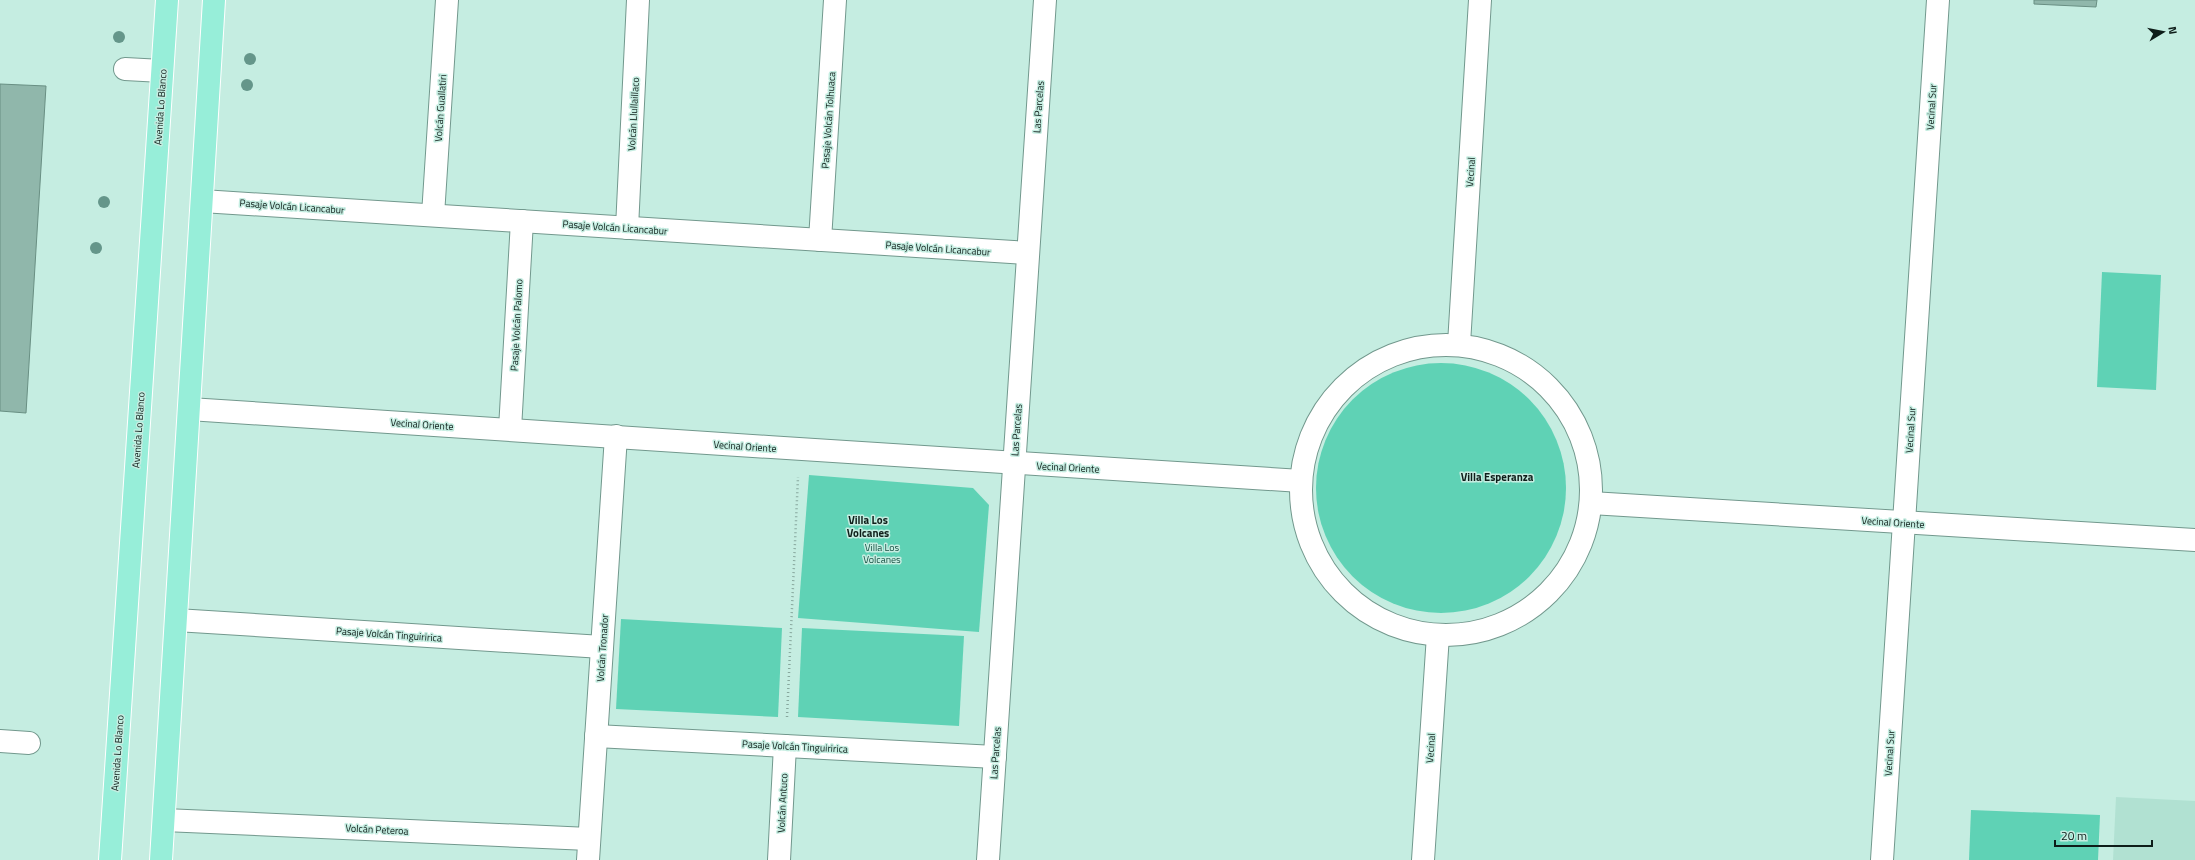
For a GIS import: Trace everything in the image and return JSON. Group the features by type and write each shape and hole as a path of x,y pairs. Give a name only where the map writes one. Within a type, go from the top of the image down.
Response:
{"main road":[{"name":"Avenida Lo Blanco","path":"110,860 167,0"},
{"path":"161,860 214,0"}],"street":[{"name":"Volcán Guallatiri","path":"433,216 447,0"},
{"name":"Volcán Llullaillaco","path":"627,228 638,0"},
{"name":"Pasaje Volcán Tolhuaca","path":"820,240 835,0"},
{"name":"Las Parcelas","path":"988,860 1045,0"},
{"name":"Vecinal","path":"1459,344 1480,0"},
{"name":"Vecinal Sur","path":"1882,860 1938,0"},
{"path":"125,69 162,71"},
{"name":"Pasaje Volcán Licancabur","path":"202,201 1028,253"},
{"name":"Pasaje Volcán Palomo","path":"510,429 522,221"},
{"path":"1435,344 1459,344 1481,348 1523,366 1541,380 1557,396 1571,414 1581,435 1588,457 1591,480 1591,503 1580,546 1557,584 1542,600 1523,614 1504,624 1482,631 1460,635 1438,635 1413,632 1389,624 1366,612 1347,596 1330,576 1316,555 1307,531 1302,506 1301,481 1304,458 1311,436 1321,415 1335,395 1351,379 1370,365 1390,355 1412,348 1435,344"},
{"name":"Vecinal Oriente","path":"189,409 616,436 1014,464 1301,481"},
{"name":"Volcán Tronador","path":"588,849 616,436"},
{"name":"Vecinal Oriente","path":"1591,503 2195,540"},
{"name":"Pasaje Volcán Tinguiririca","path":"176,620 602,647"},
{"name":"Vecinal","path":"1422,860 1438,635"},
{"name":"Pasaje Volcán Tinguiririca","path":"596,736 995,757"},
{"path":"0,741 30,743"},
{"name":"Volcán Antuco","path":"779,860 785,746"},
{"name":"Volcán Peteroa","path":"164,820 588,849"}],"path":[{"path":"785,746 800,450"}],"shaded area":[{"path":"2116,797 2195,801 2195,860 2113,860"}],"green space":[{"path":"2102,272 2161,275 2156,390 2097,387"},
{"name":"Villa Esperanza","path":"1429,363 1453,363 1489,372 1511,384 1530,399 1545,418 1557,440 1564,464 1566,488 1564,512 1557,536 1545,558 1530,577 1511,592 1489,604 1453,613 1429,613 1393,604 1371,592 1352,577 1337,558 1325,536 1316,500 1316,476 1325,440 1337,418 1352,399 1371,384 1393,372"},
{"name":"Villa Los Volcanes","path":"809,475 973,488 989,505 979,632 798,618"},
{"path":"621,619 782,628 778,717 616,709"},
{"path":"802,628 964,636 959,726 798,717"},
{"path":"1971,810 2100,815 2098,860 1969,860"}],"building":[{"path":"2034,0 2097,0 2096,7 2034,4"},
{"path":"0,84 46,86 26,413 0,411"}],"district":[{"name":"Villa Esperanza","path":"1497,477"},
{"name":"Villa Los Volcanes","path":"868,526"}]}
